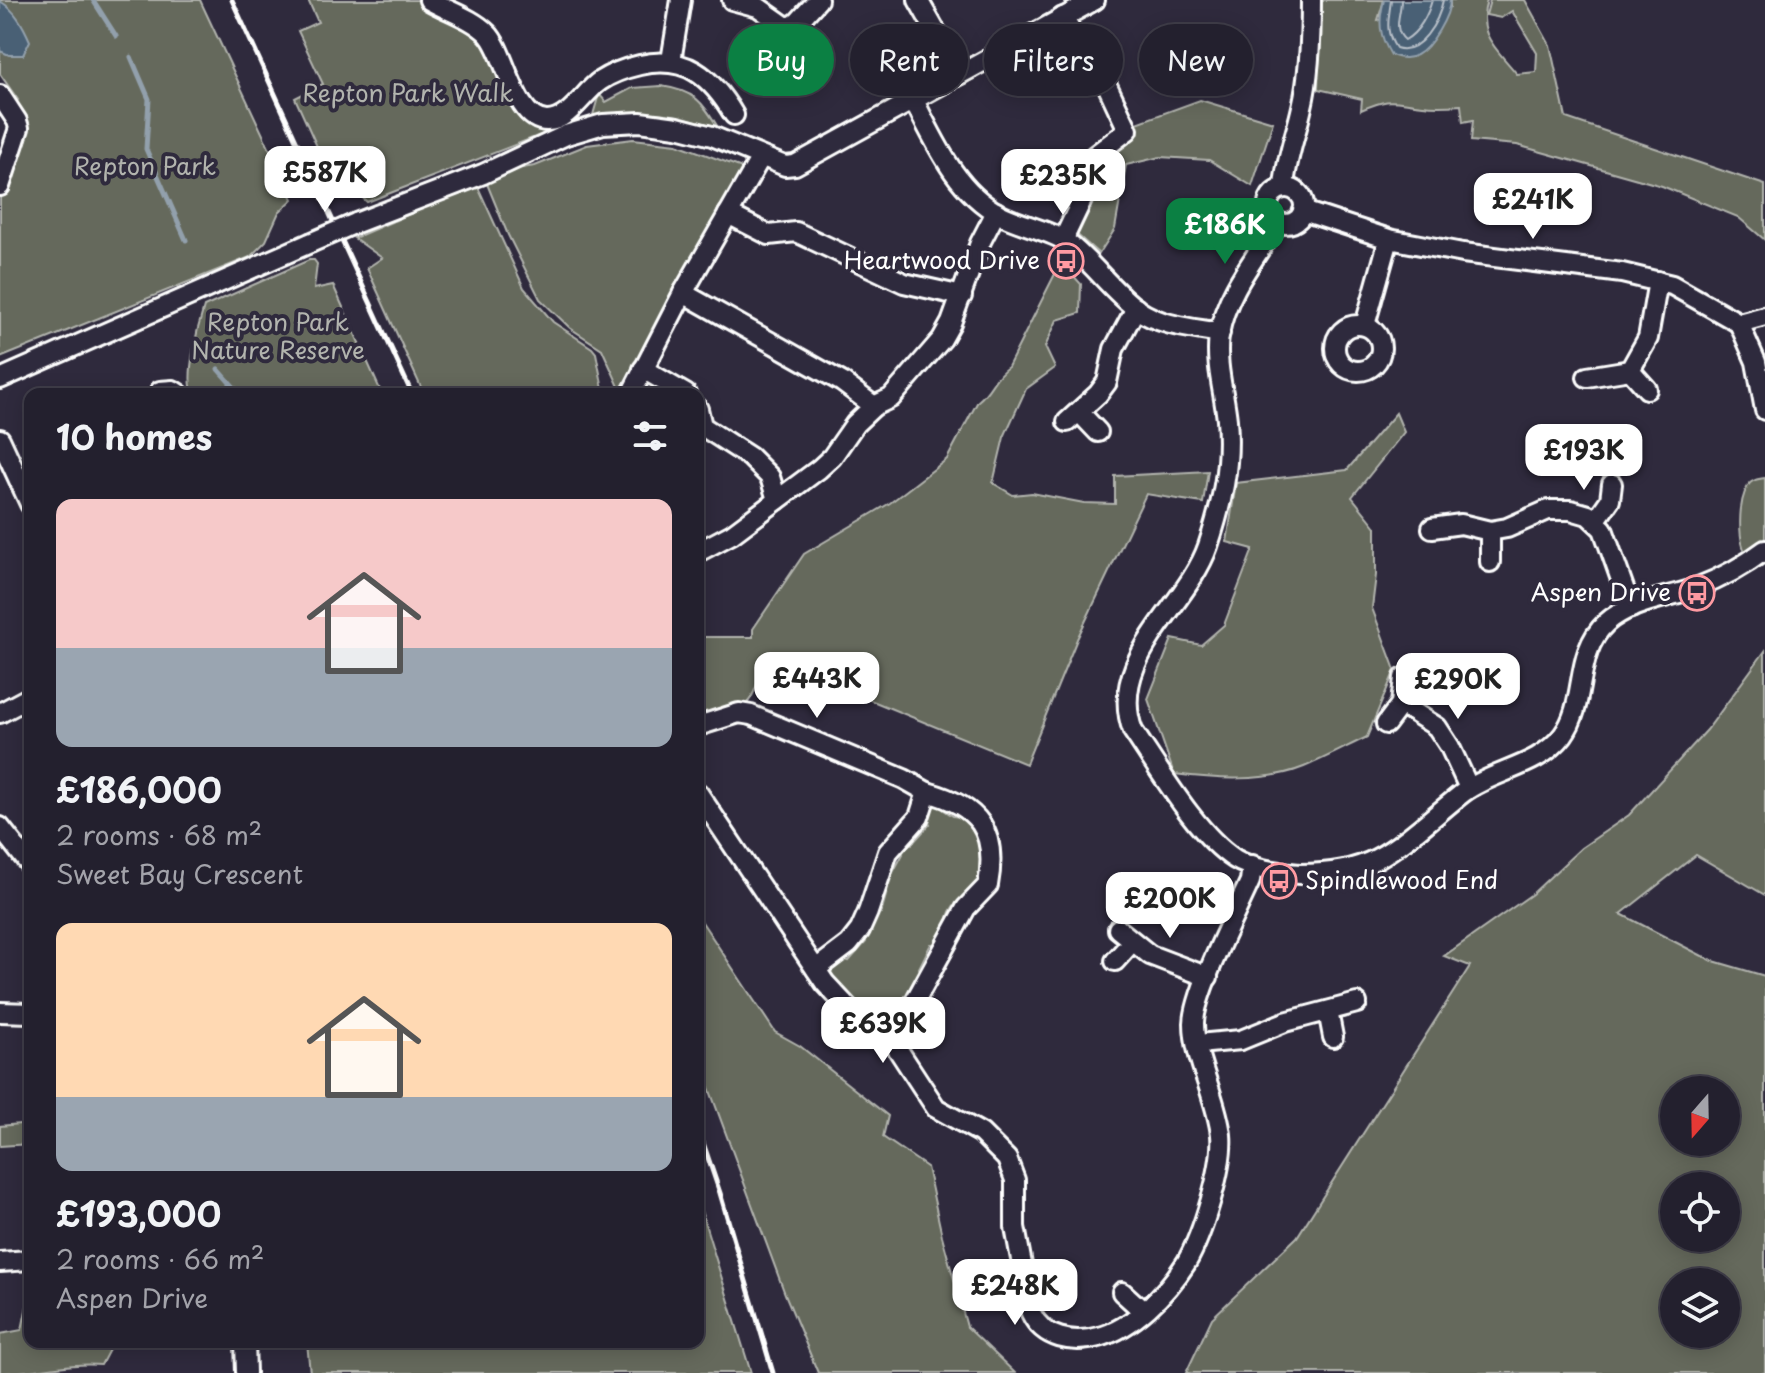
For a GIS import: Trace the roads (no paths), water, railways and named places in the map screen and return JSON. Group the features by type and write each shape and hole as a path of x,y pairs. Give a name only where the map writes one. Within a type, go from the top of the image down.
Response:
{"street":[{"path":"429,0 475,22 490,36 516,94 530,112 542,120 551,121 562,115 600,81 626,68 671,61 702,76 720,91 734,115"},
{"path":"671,61 681,0"},
{"path":"732,0 758,7 785,26 798,22 818,0"},
{"path":"918,0 932,24"},
{"path":"968,70 1095,0"},
{"path":"1284,187 1285,167 1303,105 1311,0"},
{"path":"1063,17 1092,68 1106,83 1128,130 1094,156 1082,200 1063,240"},
{"path":"0,95 19,128 7,147 0,186"},
{"path":"0,379 356,223 483,174 552,140 603,124 640,122 677,127 712,136 785,166 795,165 919,96"},
{"path":"913,99 955,174 974,196 996,212 1063,240 1136,308 1167,323 1220,333"},
{"path":"634,388 683,293 761,157"},
{"path":"1284,187 1300,194 1303,211 1291,223 1278,222 1270,214 1267,203 1273,192 1284,187"},
{"path":"1303,211 1389,239 1463,253 1622,273 1672,285 1739,323 1756,362 1765,410"},
{"path":"704,549 732,534 803,482 832,457 855,424 874,406 891,398 930,354 951,323 980,243 996,212"},
{"path":"728,214 769,235 796,232 904,283 962,296"},
{"path":"1278,222 1236,289 1220,333 1219,379 1229,445 1222,498 1198,569 1146,645 1134,669 1127,698 1128,718 1133,731 1200,825 1237,860 1289,873 1314,874 1363,865 1380,857 1469,788 1546,751 1563,735 1577,703 1581,672 1591,642 1608,621 1631,608 1699,587 1747,564 1765,550"},
{"path":"1365,325 1389,239"},
{"path":"1630,370 1648,338 1658,281"},
{"path":"683,293 836,378 874,406"},
{"path":"1098,432 1073,417 1107,382 1114,349 1136,308"},
{"path":"1739,323 1765,316"},
{"path":"643,369 676,388"},
{"path":"1587,377 1630,370"},
{"path":"1630,370 1647,389"},
{"path":"704,427 750,457 770,477 777,500"},
{"path":"0,439 24,491"},
{"path":"1596,520 1610,500 1612,484"},
{"path":"1432,528 1461,524 1490,531 1507,528 1548,510 1571,510 1596,520 1603,529 1631,608"},
{"path":"1490,531 1490,562"},
{"path":"1386,724 1401,704 1404,678"},
{"path":"0,713 24,700"},
{"path":"1401,704 1437,727 1469,788"},
{"path":"704,724 739,713 751,715 904,779 963,808 984,826 991,853 988,885 966,908 909,1012 887,1034"},
{"path":"816,969 849,944 860,930 888,852 919,817 927,792"},
{"path":"704,802 816,969 854,1014 887,1034 936,1108 981,1133 1007,1159 1014,1174 1017,1242 1035,1322 1055,1337 1081,1341 1108,1335 1138,1315 1186,1263 1218,1173 1221,1140 1218,1113 1198,1044 1195,1016 1208,977 1250,881 1252,865"},
{"path":"0,827 24,857"},
{"path":"1115,961 1125,936 1150,955 1208,977"},
{"path":"1198,1044 1241,1040 1285,1022 1357,1003"},
{"path":"1328,1011 1333,1037"},
{"path":"0,1012 24,1013"},
{"path":"0,1262 24,1260"},
{"path":"1122,1292 1138,1315"},
{"path":"245,1348 246,1373"}],"water":[{"path":"1384,0 1450,0 1443,22 1428,46 1417,55 1404,58 1391,55 1384,41 1380,22"},
{"path":"0,1 18,18 30,41 23,55 0,51"}],"waterway":[{"path":"93,0 116,36"},
{"path":"131,57 149,99 146,149 186,240"},
{"path":"218,369 235,388"}],"railway":[{"path":"232,0 409,388"},
{"path":"704,1146 773,1373"}],"place":[{"name":"Heartwood Drive","path":"1066,261"},
{"name":"Aspen Drive","path":"1697,593"},
{"name":"Spindlewood End","path":"1279,881"}],"park label":[{"name":"Repton Park Walk","path":"408,94"},
{"name":"Repton Park","path":"145,167"},
{"name":"Repton Park Nature Reserve","path":"278,337"}]}
